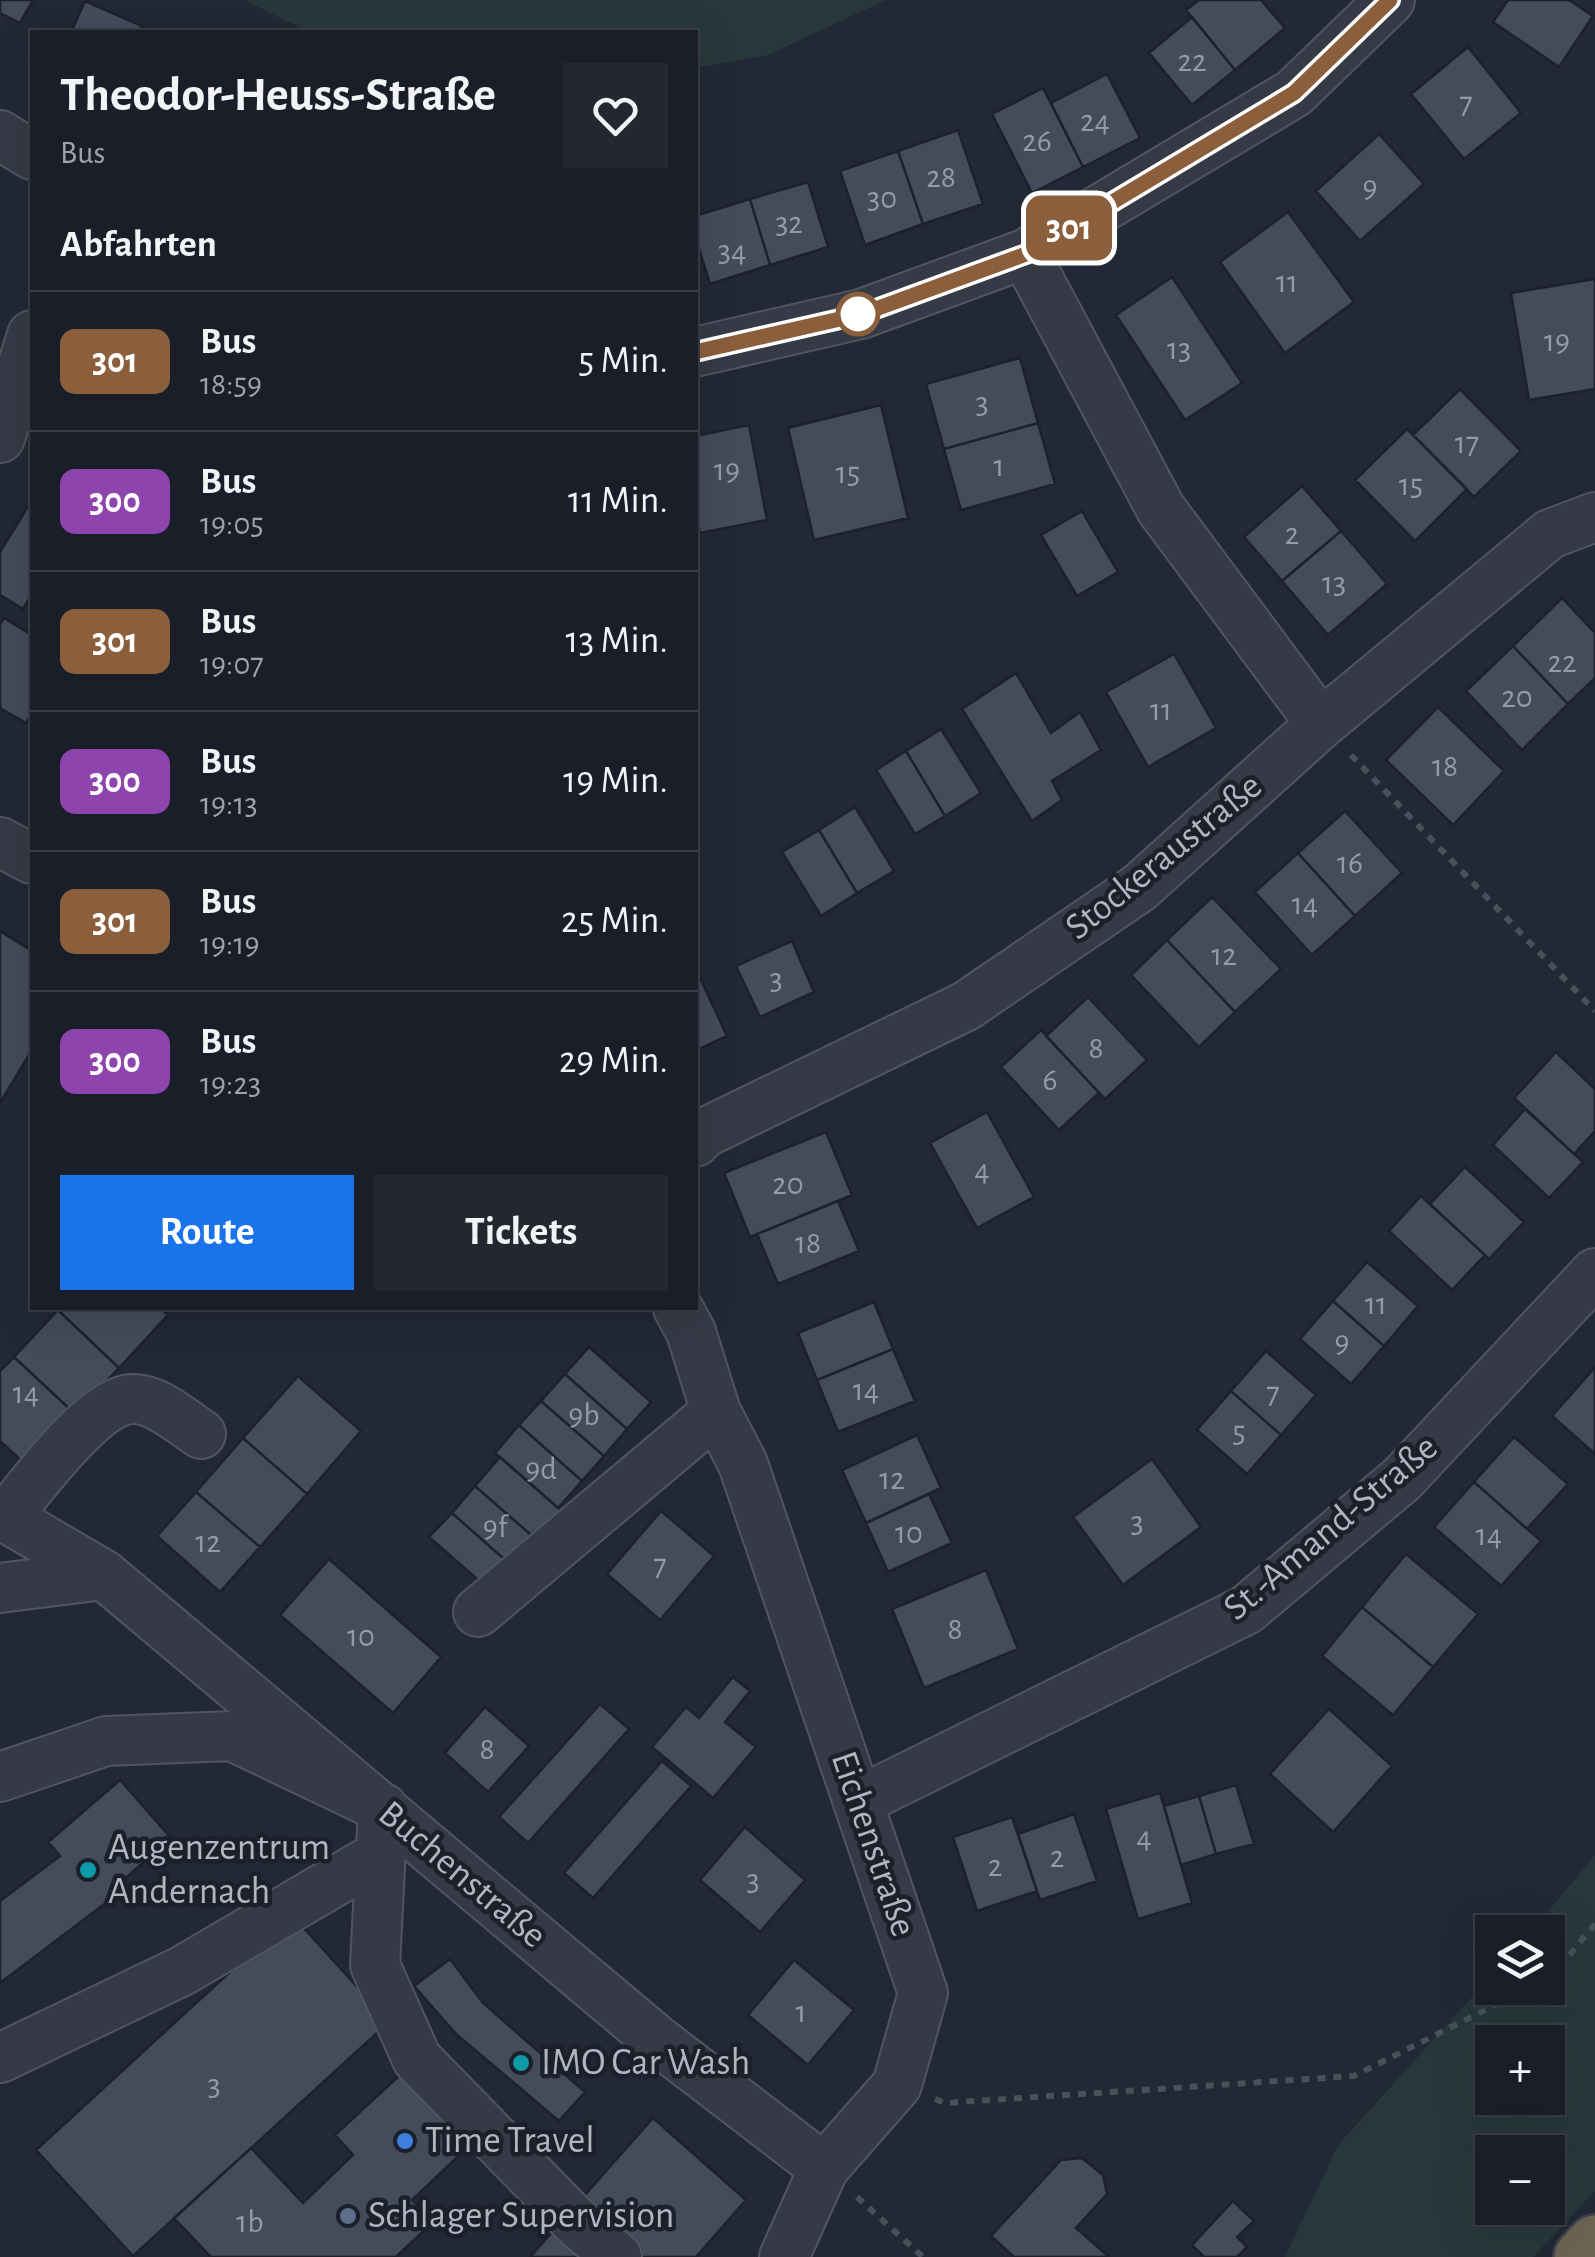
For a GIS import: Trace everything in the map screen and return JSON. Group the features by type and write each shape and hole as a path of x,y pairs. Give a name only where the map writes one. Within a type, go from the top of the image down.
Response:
{"highway":[{"path":"1582,2257 1595,2242"}],"street":[{"path":"698,351 862,314 1026,254 1294,93 1390,0"},
{"path":"0,135 30,154"},
{"path":"1026,254 1161,509 1321,724"},
{"path":"0,438 20,341"},
{"name":"Stockeraustraße","path":"698,1139 966,1006 1138,888 1321,724 1550,534 1595,517"},
{"path":"0,842 30,858"},
{"name":"St.-Amand-Straße","path":"859,1800 1246,1610 1402,1480 1595,1273"},
{"name":"Eichenstraße","path":"679,1310 691,1332 716,1412 744,1464 923,1994 897,2085 824,2168 784,2257"},
{"path":"3,1515 78,1432 107,1406 132,1398 157,1404 201,1434"},
{"path":"478,1612 716,1412"},
{"name":"Buchenstraße","path":"3,1515 104,1574 657,2040 824,2168"},
{"path":"0,1588 104,1574"},
{"path":"0,1777 106,1741 232,1736 383,1808 375,1966 417,2059 576,2222 617,2257"},
{"path":"0,2058 182,1971 380,1855"}],"path":[{"path":"1321,724 1595,1010"},
{"path":"1565,1961 1595,1924"},
{"path":"897,2085 945,2103 1354,2076 1496,2005"},
{"path":"824,2168 922,2257"}],"shaded area":[{"path":"245,0 886,0 768,55 698,67 698,30 304,30"},
{"path":"1595,1855 1595,2191 1565,2223 1565,2135 1475,2135 1475,2225 1563,2225 1533,2257 1285,2257 1338,2145 1475,1994 1475,2005 1565,2005 1565,1915 1545,1915"}],"building":[{"path":"0,0 33,0 20,23 0,13"},
{"path":"1199,0 1261,0 1285,28 1235,70 1186,10"},
{"path":"1508,0 1569,0 1593,16 1559,67 1493,22"},
{"path":"85,1 142,26 140,30 72,30"},
{"path":"1192,17 1235,70 1192,105 1149,53"},
{"path":"1468,47 1521,113 1464,159 1411,94"},
{"path":"1107,74 1140,138 1083,167 1051,103"},
{"path":"1043,88 1083,167 1032,193 992,114"},
{"path":"958,130 983,204 923,224 898,151"},
{"path":"1379,134 1424,184 1360,241 1316,191"},
{"path":"898,151 923,224 865,245 840,171"},
{"path":"808,182 828,247 770,265 750,199"},
{"path":"750,199 770,265 710,284 698,246 698,215"},
{"path":"1288,212 1354,302 1285,353 1220,262"},
{"path":"1172,277 1242,383 1185,420 1116,315"},
{"path":"1595,279 1595,389 1529,400 1511,293"},
{"path":"1020,358 1038,423 944,449 926,384"},
{"path":"1460,389 1521,451 1474,497 1413,435"},
{"path":"881,405 908,518 814,540 788,428"},
{"path":"1038,423 1055,484 961,510 944,449"},
{"path":"749,425 767,520 700,533 698,435"},
{"path":"1407,429 1467,489 1415,541 1355,480"},
{"path":"1302,486 1341,531 1282,581 1244,537"},
{"path":"30,503 30,597 23,609 0,595 0,552"},
{"path":"1082,511 1118,572 1077,596 1041,535"},
{"path":"1341,531 1387,584 1328,635 1282,581"},
{"path":"1562,598 1595,633 1595,678 1568,704 1513,646"},
{"path":"4,618 30,634 30,716 26,723 0,708 0,624"},
{"path":"1513,646 1568,704 1522,750 1466,691"},
{"path":"1174,654 1216,728 1148,767 1106,692"},
{"path":"1016,673 1051,733 1080,712 1101,750 1052,781 1062,800 1032,821 962,709"},
{"path":"1438,707 1504,771 1453,825 1386,760"},
{"path":"941,729 981,793 945,816 906,751"},
{"path":"906,751 945,816 915,834 876,770"},
{"path":"855,807 894,871 857,893 819,830"},
{"path":"1345,811 1402,873 1355,916 1298,853"},
{"path":"819,830 857,893 821,916 782,852"},
{"path":"1298,853 1355,916 1312,955 1255,892"},
{"path":"1212,897 1281,969 1235,1012 1167,940"},
{"path":"0,931 30,950 30,1053 0,1103"},
{"path":"1167,940 1235,1012 1199,1047 1131,975"},
{"path":"792,941 814,992 760,1017 736,966"},
{"path":"698,973 727,1036 698,1050"},
{"path":"1088,997 1147,1060 1105,1099 1046,1036"},
{"path":"1041,1030 1099,1093 1059,1130 1001,1067"},
{"path":"1556,1052 1595,1089 1595,1131 1574,1154 1514,1098"},
{"path":"1525,1109 1583,1162 1549,1198 1493,1145"},
{"path":"987,1112 1034,1197 977,1228 930,1143"},
{"path":"826,1132 852,1195 750,1237 724,1173"},
{"path":"1465,1167 1524,1222 1489,1259 1430,1204"},
{"path":"1421,1196 1485,1255 1452,1290 1389,1231"},
{"path":"838,1201 859,1251 778,1284 757,1234"},
{"path":"1367,1262 1418,1306 1384,1346 1333,1301"},
{"path":"1333,1301 1384,1346 1351,1384 1300,1339"},
{"path":"874,1302 893,1349 817,1380 798,1333"},
{"path":"58,1310 162,1310 168,1315 119,1368"},
{"path":"58,1310 119,1368 75,1414 14,1357"},
{"path":"589,1347 651,1402 627,1429 565,1374"},
{"path":"893,1349 915,1401 838,1432 817,1380"},
{"path":"1266,1351 1316,1395 1281,1435 1231,1391"},
{"path":"14,1357 75,1414 27,1466 0,1441 0,1371"},
{"path":"1595,1367 1595,1454 1552,1416"},
{"path":"565,1374 627,1429 604,1456 541,1401"},
{"path":"298,1376 361,1431 307,1494 243,1438"},
{"path":"1231,1391 1281,1435 1247,1474 1197,1430"},
{"path":"541,1401 604,1456 582,1481 519,1425"},
{"path":"519,1425 582,1481 558,1508 495,1453"},
{"path":"917,1435 941,1488 866,1523 842,1470"},
{"path":"1514,1437 1568,1484 1527,1529 1474,1482"},
{"path":"243,1438 307,1494 260,1547 196,1492"},
{"path":"500,1457 563,1512 538,1541 475,1486"},
{"path":"1152,1459 1201,1527 1123,1585 1073,1517"},
{"path":"1474,1482 1541,1541 1501,1586 1434,1527"},
{"path":"475,1486 538,1541 514,1568 452,1513"},
{"path":"196,1492 260,1547 220,1592 157,1536"},
{"path":"929,1494 952,1543 888,1572 866,1523"},
{"path":"661,1511 714,1556 660,1620 607,1574"},
{"path":"452,1513 514,1568 493,1593 429,1537"},
{"path":"1406,1554 1478,1614 1433,1667 1362,1607"},
{"path":"329,1559 441,1657 393,1713 280,1615"},
{"path":"986,1570 1018,1649 924,1688 892,1609"},
{"path":"1362,1607 1433,1667 1393,1715 1322,1656"},
{"path":"733,1677 750,1691 725,1722 756,1747 713,1798 652,1747 686,1707 699,1718"},
{"path":"600,1704 629,1729 528,1843 499,1817"},
{"path":"485,1707 529,1746 488,1792 445,1753"},
{"path":"1329,1709 1392,1766 1333,1832 1270,1774"},
{"path":"662,1761 691,1786 593,1898 564,1873"},
{"name":"Augenzentrum Andernach","path":"120,1780 171,1838 119,1884 123,1890 0,1983 0,1901 60,1856 48,1842"},
{"path":"1236,1785 1254,1844 1216,1854 1199,1796"},
{"path":"1160,1793 1192,1903 1138,1919 1106,1809"},
{"path":"1199,1796 1216,1854 1181,1865 1164,1806"},
{"path":"1074,1814 1097,1881 1040,1900 1018,1834"},
{"path":"1012,1817 1037,1891 977,1911 953,1837"},
{"path":"745,1827 805,1880 760,1932 700,1880"},
{"path":"292,1915 389,2022 133,2256 36,2150"},
{"name":"IMO Car Wash","path":"450,1959 483,2003 585,2092 559,2121 456,2034 414,1986"},
{"path":"794,1960 854,2010 808,2065 748,2015"},
{"path":"401,2074 469,2146 412,2200 433,2222 396,2257 211,2257 174,2218 251,2148 303,2203 353,2155 335,2135"},
{"path":"653,2118 746,2200 696,2257 530,2257"},
{"path":"1082,2158 1103,2175 1107,2194 1076,2228 1109,2257 1014,2257 991,2236 1061,2160"},
{"path":"1233,2201 1254,2221 1237,2237 1247,2247 1237,2257 1204,2257 1192,2245"}],"bus line":[{"name":"301","path":"698,351 862,314 1026,254 1294,93 1390,0"}],"place":[{"name":"Augenzentrum Andernach","path":"88,1870"},
{"name":"IMO Car Wash","path":"521,2063"},
{"name":"Time Travel","path":"405,2141"},
{"name":"Schlager Supervision","path":"348,2216"}]}
